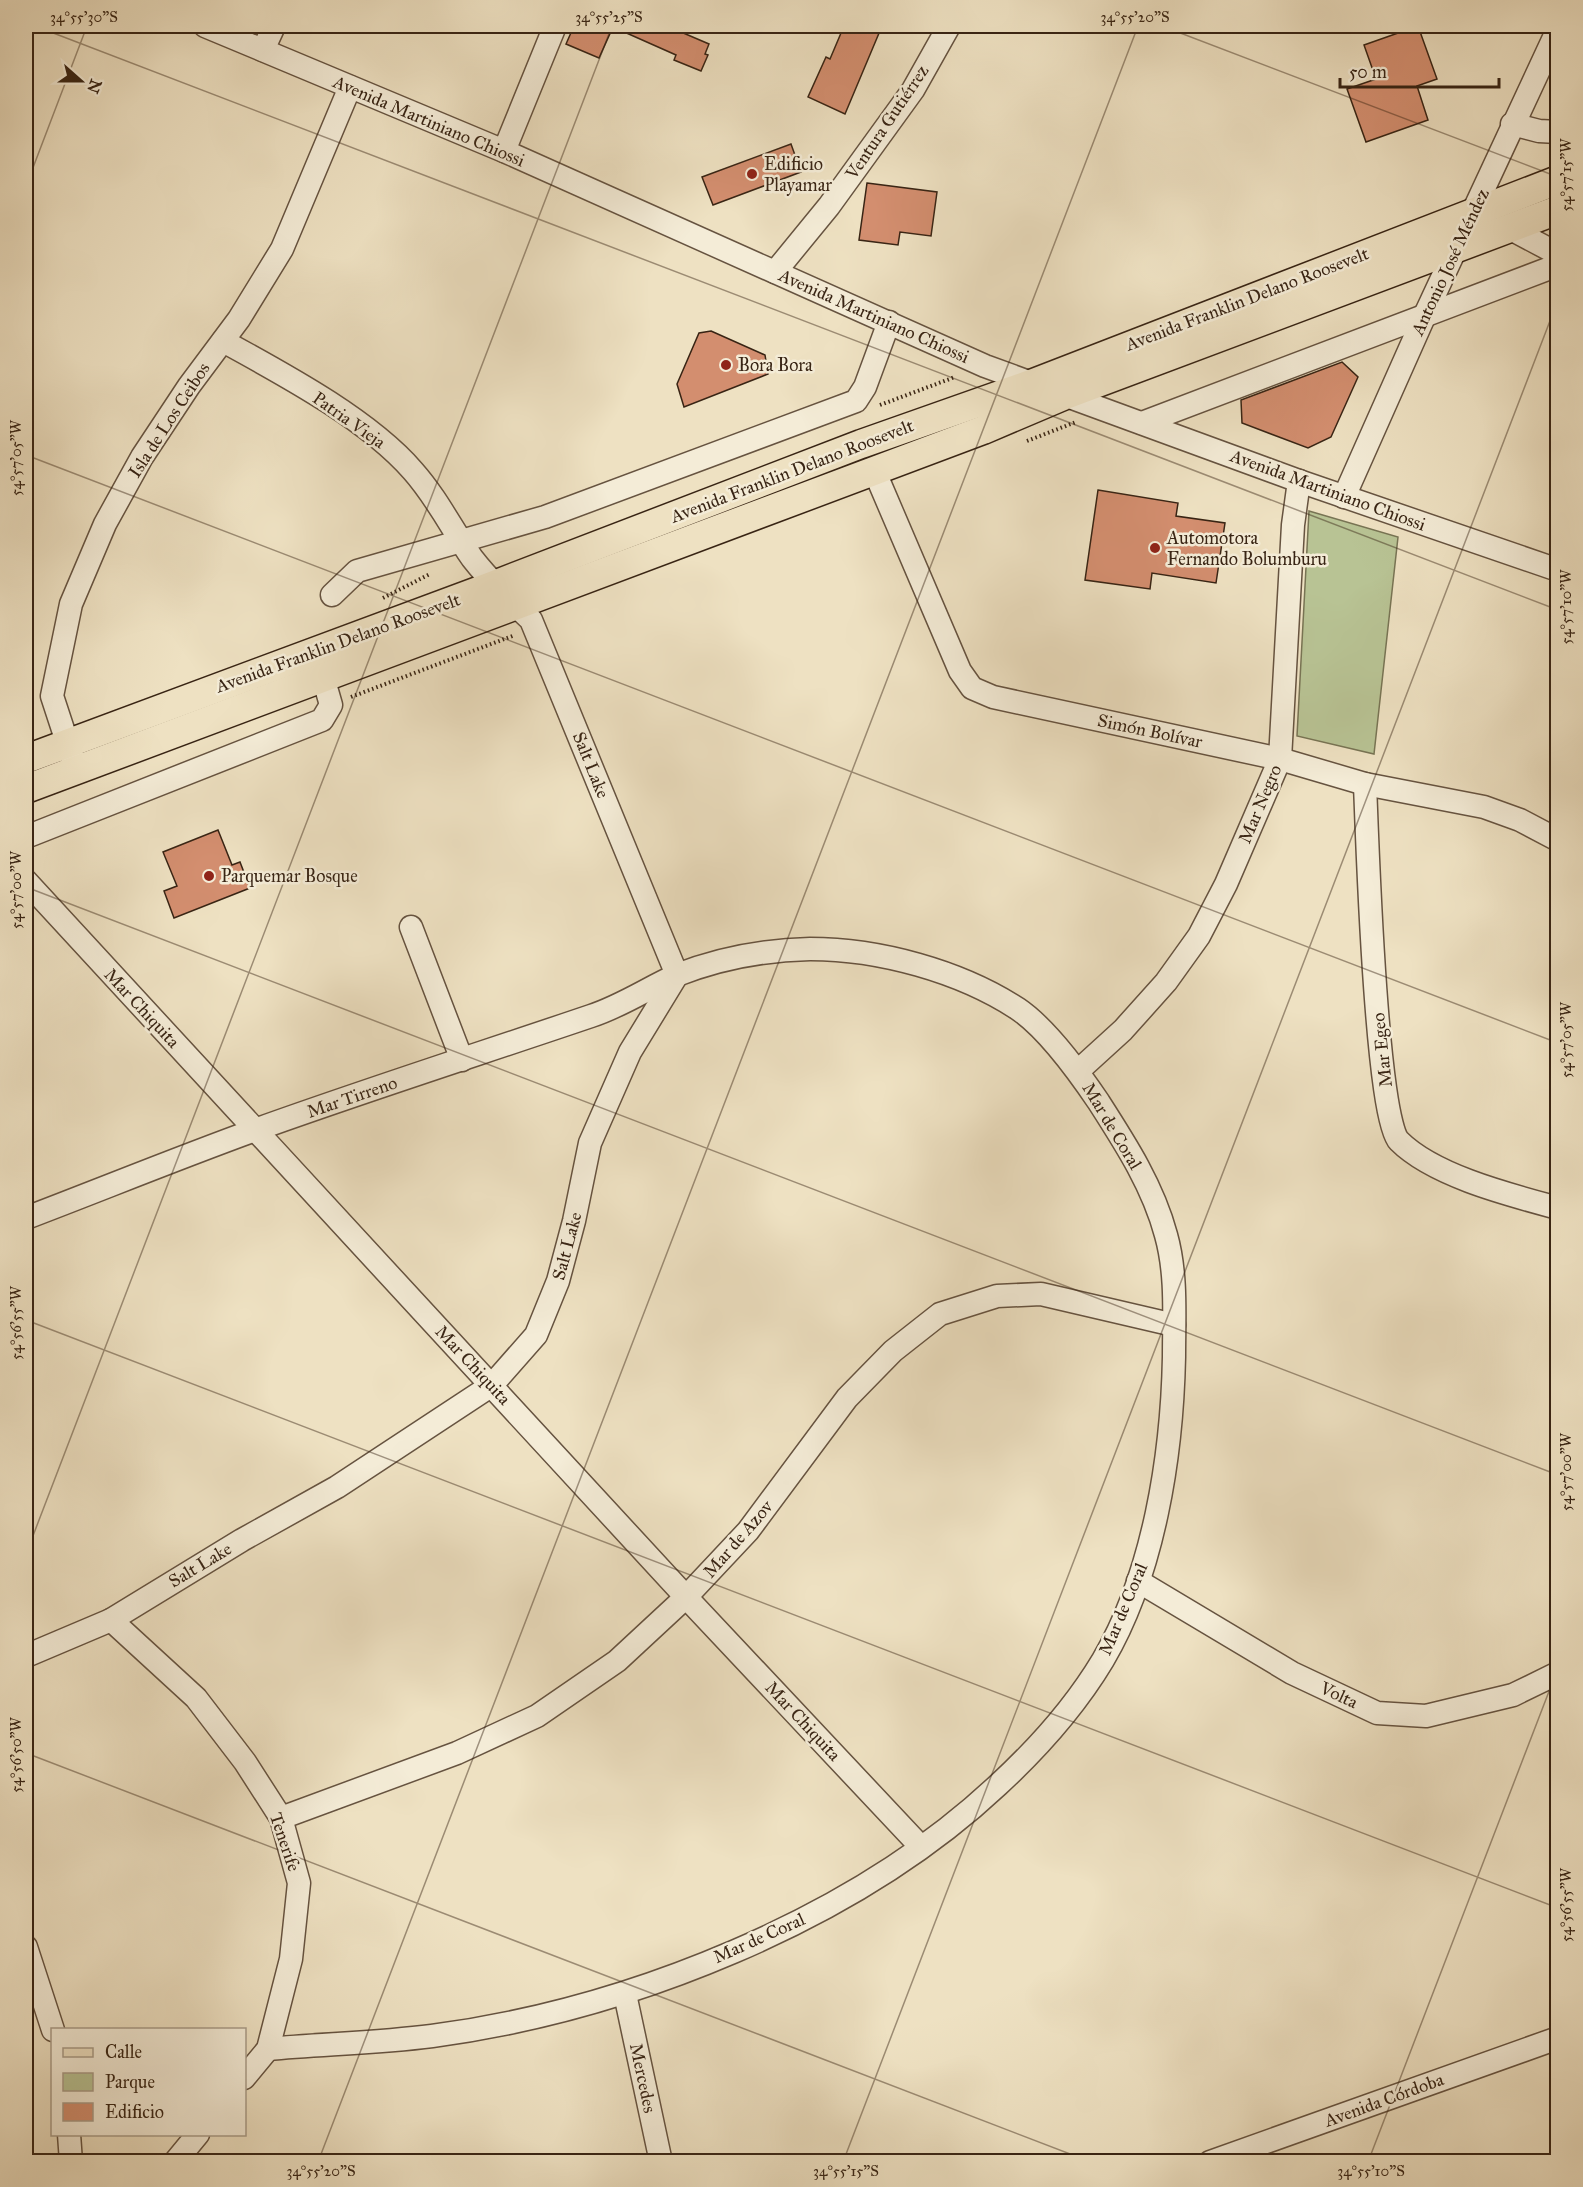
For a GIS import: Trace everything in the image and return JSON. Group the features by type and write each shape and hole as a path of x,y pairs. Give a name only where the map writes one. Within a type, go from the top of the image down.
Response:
{"main road":[{"name":"Avenida Franklin Delano Roosevelt","path":"26,759 494,585 861,444 1031,384 1557,180"},
{"name":"Avenida Franklin Delano Roosevelt","path":"26,789 1557,210"}],"street":[{"name":"Avenida Martiniano Chiossi","path":"205,26 504,151 889,321 985,366 1299,481 1557,570"},
{"path":"262,50 274,26"},
{"path":"504,151 555,26"},
{"name":"Ventura Gutiérrez","path":"776,272 830,206 913,90 949,26"},
{"name":"Antonio José Méndez","path":"1344,497 1557,29"},
{"name":"Isla de Los Ceibos","path":"77,770 66,744 52,696 71,604 105,524 142,458 282,249 350,87"},
{"path":"1512,124 1539,131 1557,132"},
{"path":"1509,228 1557,254"},
{"path":"1142,423 1557,265"},
{"path":"332,595 357,571 545,517 856,401 865,387 889,321"},
{"name":"Patria Vieja","path":"223,340 282,373 381,439 412,470 442,507 462,542 494,585"},
{"name":"Simón Bolívar","path":"874,470 960,671 972,688 993,697 1280,759 1365,784 1484,807 1520,820 1557,840"},
{"name":"Mar Negro","path":"1078,1071 1131,1022 1166,982 1199,936 1226,884 1280,759 1293,525 1299,481"},
{"name":"Salt Lake","path":"26,1656 111,1620 242,1540 337,1486 492,1385 537,1335 558,1281 574,1221 590,1143 630,1052 677,975 531,621 494,585"},
{"name":"Avenida Franklin Delano Roosevelt","path":"26,837 322,720 331,705 323,677"},
{"name":"Mar Egeo","path":"1365,784 1376,996 1389,1118 1397,1140 1425,1160 1473,1182 1557,1208"},
{"name":"Mar Chiquita","path":"26,881 686,1597 921,1847"},
{"path":"411,927 462,1060"},
{"name":"Mar de Coral","path":"268,2049 432,2036 549,2014 625,1994 754,1942 832,1904 921,1847 997,1786 1060,1719 1104,1659 1138,1581 1160,1505 1173,1388 1174,1280 1166,1235 1151,1194 1126,1145 1078,1071 1022,1011 952,976 874,953 814,949 746,953 677,975"},
{"name":"Mar Tirreno","path":"26,1218 254,1130 614,1009 677,975"},
{"name":"Mar de Azov","path":"281,1818 457,1753 537,1716 617,1662 686,1597 748,1531 847,1398 893,1351 940,1314 997,1296 1041,1294 1174,1325"},
{"name":"Volta","path":"1138,1581 1292,1673 1377,1713 1426,1716 1513,1695 1557,1673"},
{"name":"Tenerife","path":"111,1620 196,1698 245,1762 281,1818 299,1883 291,1959 268,2049 246,2076"},
{"path":"26,1947 51,2028"},
{"name":"Mercedes","path":"625,1994 662,2162"},
{"name":"Avenida Córdoba","path":"1210,2162 1557,2038"},
{"path":"69,2136 71,2162"},
{"path":"175,2162 196,2136"}],"green space":[{"path":"1309,511 1398,537 1374,754 1297,736"}],"building":[{"path":"574,26 667,26 709,44 705,54 708,55 701,71 674,60 676,55 613,27 599,58 566,44"},
{"path":"844,26 882,26 845,114 808,97 826,57 830,59"},
{"path":"1418,26 1437,79 1417,86 1428,120 1366,142 1347,89 1376,79 1364,45"},
{"name":"Edificio Playamar","path":"791,144 801,172 713,205 702,177"},
{"path":"867,183 937,192 931,236 900,232 898,245 859,240"},
{"name":"Bora Bora","path":"711,331 765,355 768,374 684,407 677,384 699,333"},
{"path":"1342,362 1358,377 1331,437 1308,448 1242,423 1241,400"},
{"name":"Automotora Fernando Bolumburu","path":"1098,490 1178,503 1176,516 1225,523 1216,583 1152,573 1150,589 1085,580"},
{"name":"Parquemar Bosque","path":"218,830 232,865 240,862 250,888 174,918 164,891 177,886 163,852"}],"place":[{"name":"Edificio Playamar","path":"752,174"},
{"name":"Bora Bora","path":"726,365"},
{"name":"Automotora Fernando Bolumburu","path":"1155,548"},
{"name":"Parquemar Bosque","path":"209,876"}]}
